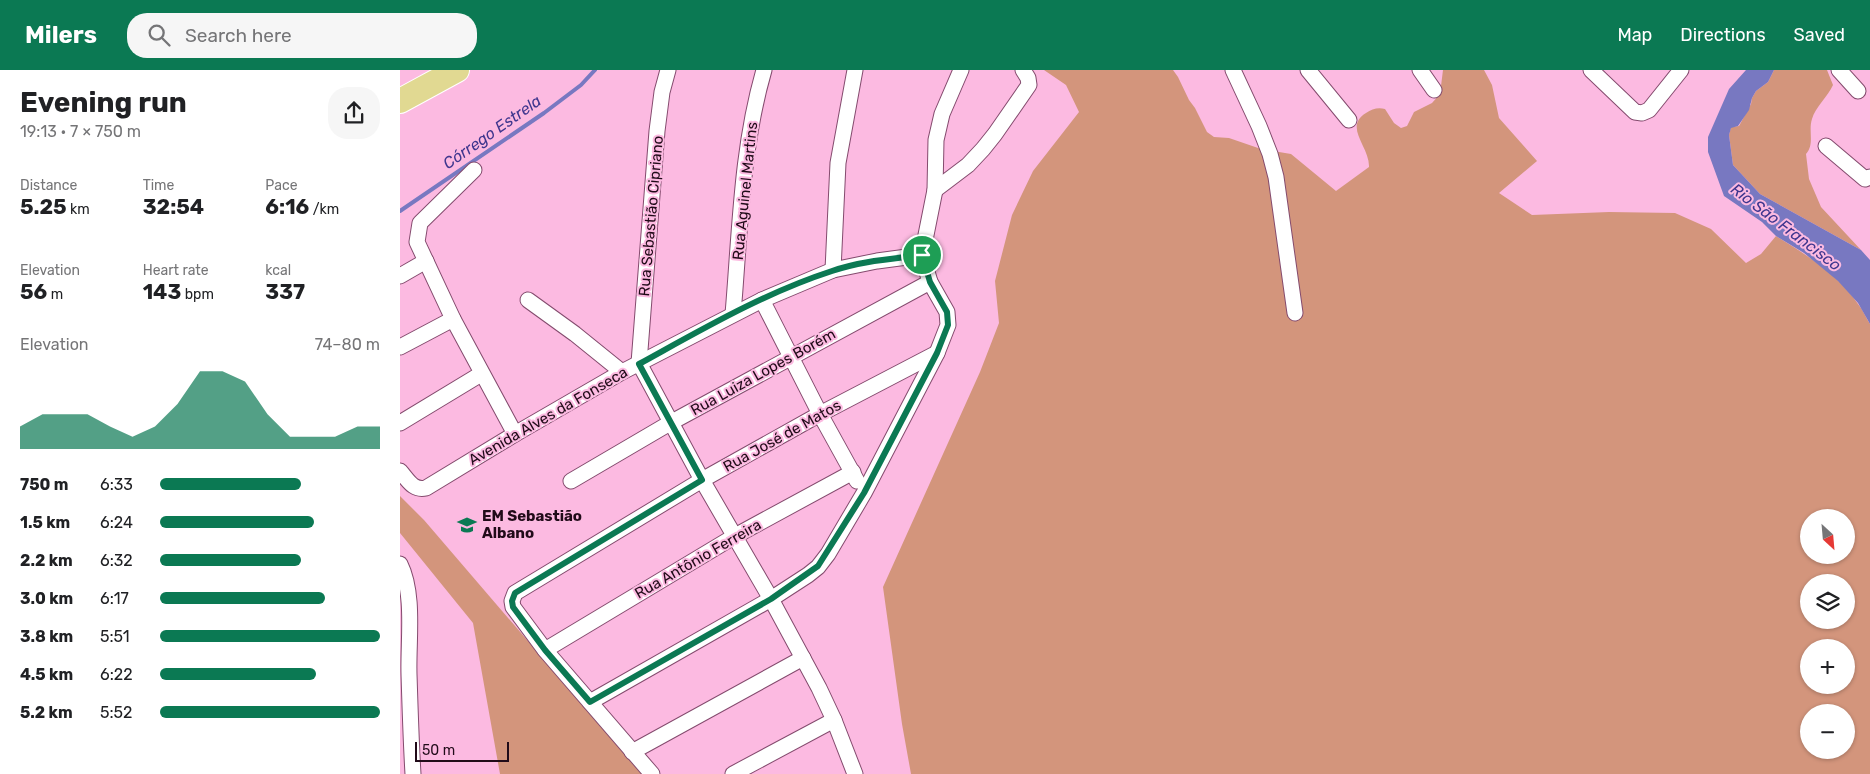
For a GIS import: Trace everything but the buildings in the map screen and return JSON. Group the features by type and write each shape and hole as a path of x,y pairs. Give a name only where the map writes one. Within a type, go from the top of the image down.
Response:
{"main road":[{"path":"400,101 456,70"}],"street":[{"name":"Rua Sebastião Cipriano","path":"639,364 657,131 662,92 668,70"},
{"name":"Rua Aguinel Martins","path":"733,314 748,142 757,94 764,70"},
{"path":"833,270 838,163 855,70"},
{"path":"590,702 771,599 818,566 864,493 937,353 948,325 947,312 930,282 922,255 934,190 936,140 942,114 961,70"},
{"path":"934,190 968,165 995,134 1029,85 1028,78 1022,70"},
{"path":"1233,70 1259,126 1276,177 1295,313"},
{"path":"1308,70 1349,120"},
{"path":"1420,70 1434,90"},
{"path":"1591,70 1636,112 1642,113 1649,110 1681,70"},
{"path":"1839,70 1858,91"},
{"path":"1826,146 1865,178 1870,177"},
{"path":"474,170 420,223 417,242 481,374 515,434"},
{"name":"Avenida Alves da Fonseca","path":"400,471 413,487 417,489 426,488 622,372 762,300 833,270 877,261 922,255"},
{"path":"400,276 426,261"},
{"name":"Rua Luiza Lopes Borém","path":"571,480 791,356 930,282"},
{"path":"528,300 575,334 622,372"},
{"path":"762,300 820,414 864,493"},
{"path":"400,347 453,319"},
{"name":"Rua José de Matos","path":"545,650 513,607 512,601 515,593 702,480 820,414 937,353"},
{"path":"639,364 670,423 803,658 834,720 855,774"},
{"path":"400,423 481,374"},
{"name":"Rua Antônio Ferreira","path":"545,650 735,536 853,472"},
{"path":"400,564 404,572 408,600 413,774"},
{"path":"545,650 652,774"},
{"path":"632,752 803,658"},
{"path":"733,774 834,720"}],"shaded area":[{"path":"1044,70 1173,70 1207,132 1214,137 1229,138 1261,149 1291,154 1336,191 1369,167 1366,152 1357,131 1360,119 1366,113 1375,109 1385,109 1394,123 1401,128 1407,126 1414,112 1432,103 1440,94 1443,70 1484,70 1492,85 1499,118 1537,161 1499,193 1532,215 1609,212 1675,213 1711,229 1746,263 1761,254 1776,236 1831,274 1850,293 1870,324 1870,774 911,774 883,587 980,372 999,323 995,281 1012,215 1033,171 1079,112 1066,85"},
{"path":"1774,70 1827,70 1833,85 1812,119 1811,142 1806,154 1809,179 1821,207 1861,250 1760,194 1733,165 1729,135 1731,127 1739,126 1756,91 1768,82"},
{"path":"400,496 424,520 642,774 500,774 473,623 400,533"}],"water":[{"name":"Rio São Francisco","path":"1746,70 1774,70 1768,82 1756,91 1749,110 1738,126 1731,128 1729,135 1733,165 1760,194 1861,250 1870,260 1870,324 1858,303 1838,281 1804,253 1776,236 1762,222 1724,196 1708,152 1708,137 1729,89"}],"waterway":[{"name":"Córrego Estrela","path":"400,211 544,113 581,85 595,70"}],"place":[{"name":"EM Sebastião Albano","path":"467,525"}],"route":[{"path":"922,255 930,282 947,312 948,325 937,353 864,493 828,554 808,575 771,599 590,702 545,650 513,607 512,597 515,593 587,548 702,480 639,364 733,314 833,270 877,261 922,255"}]}
